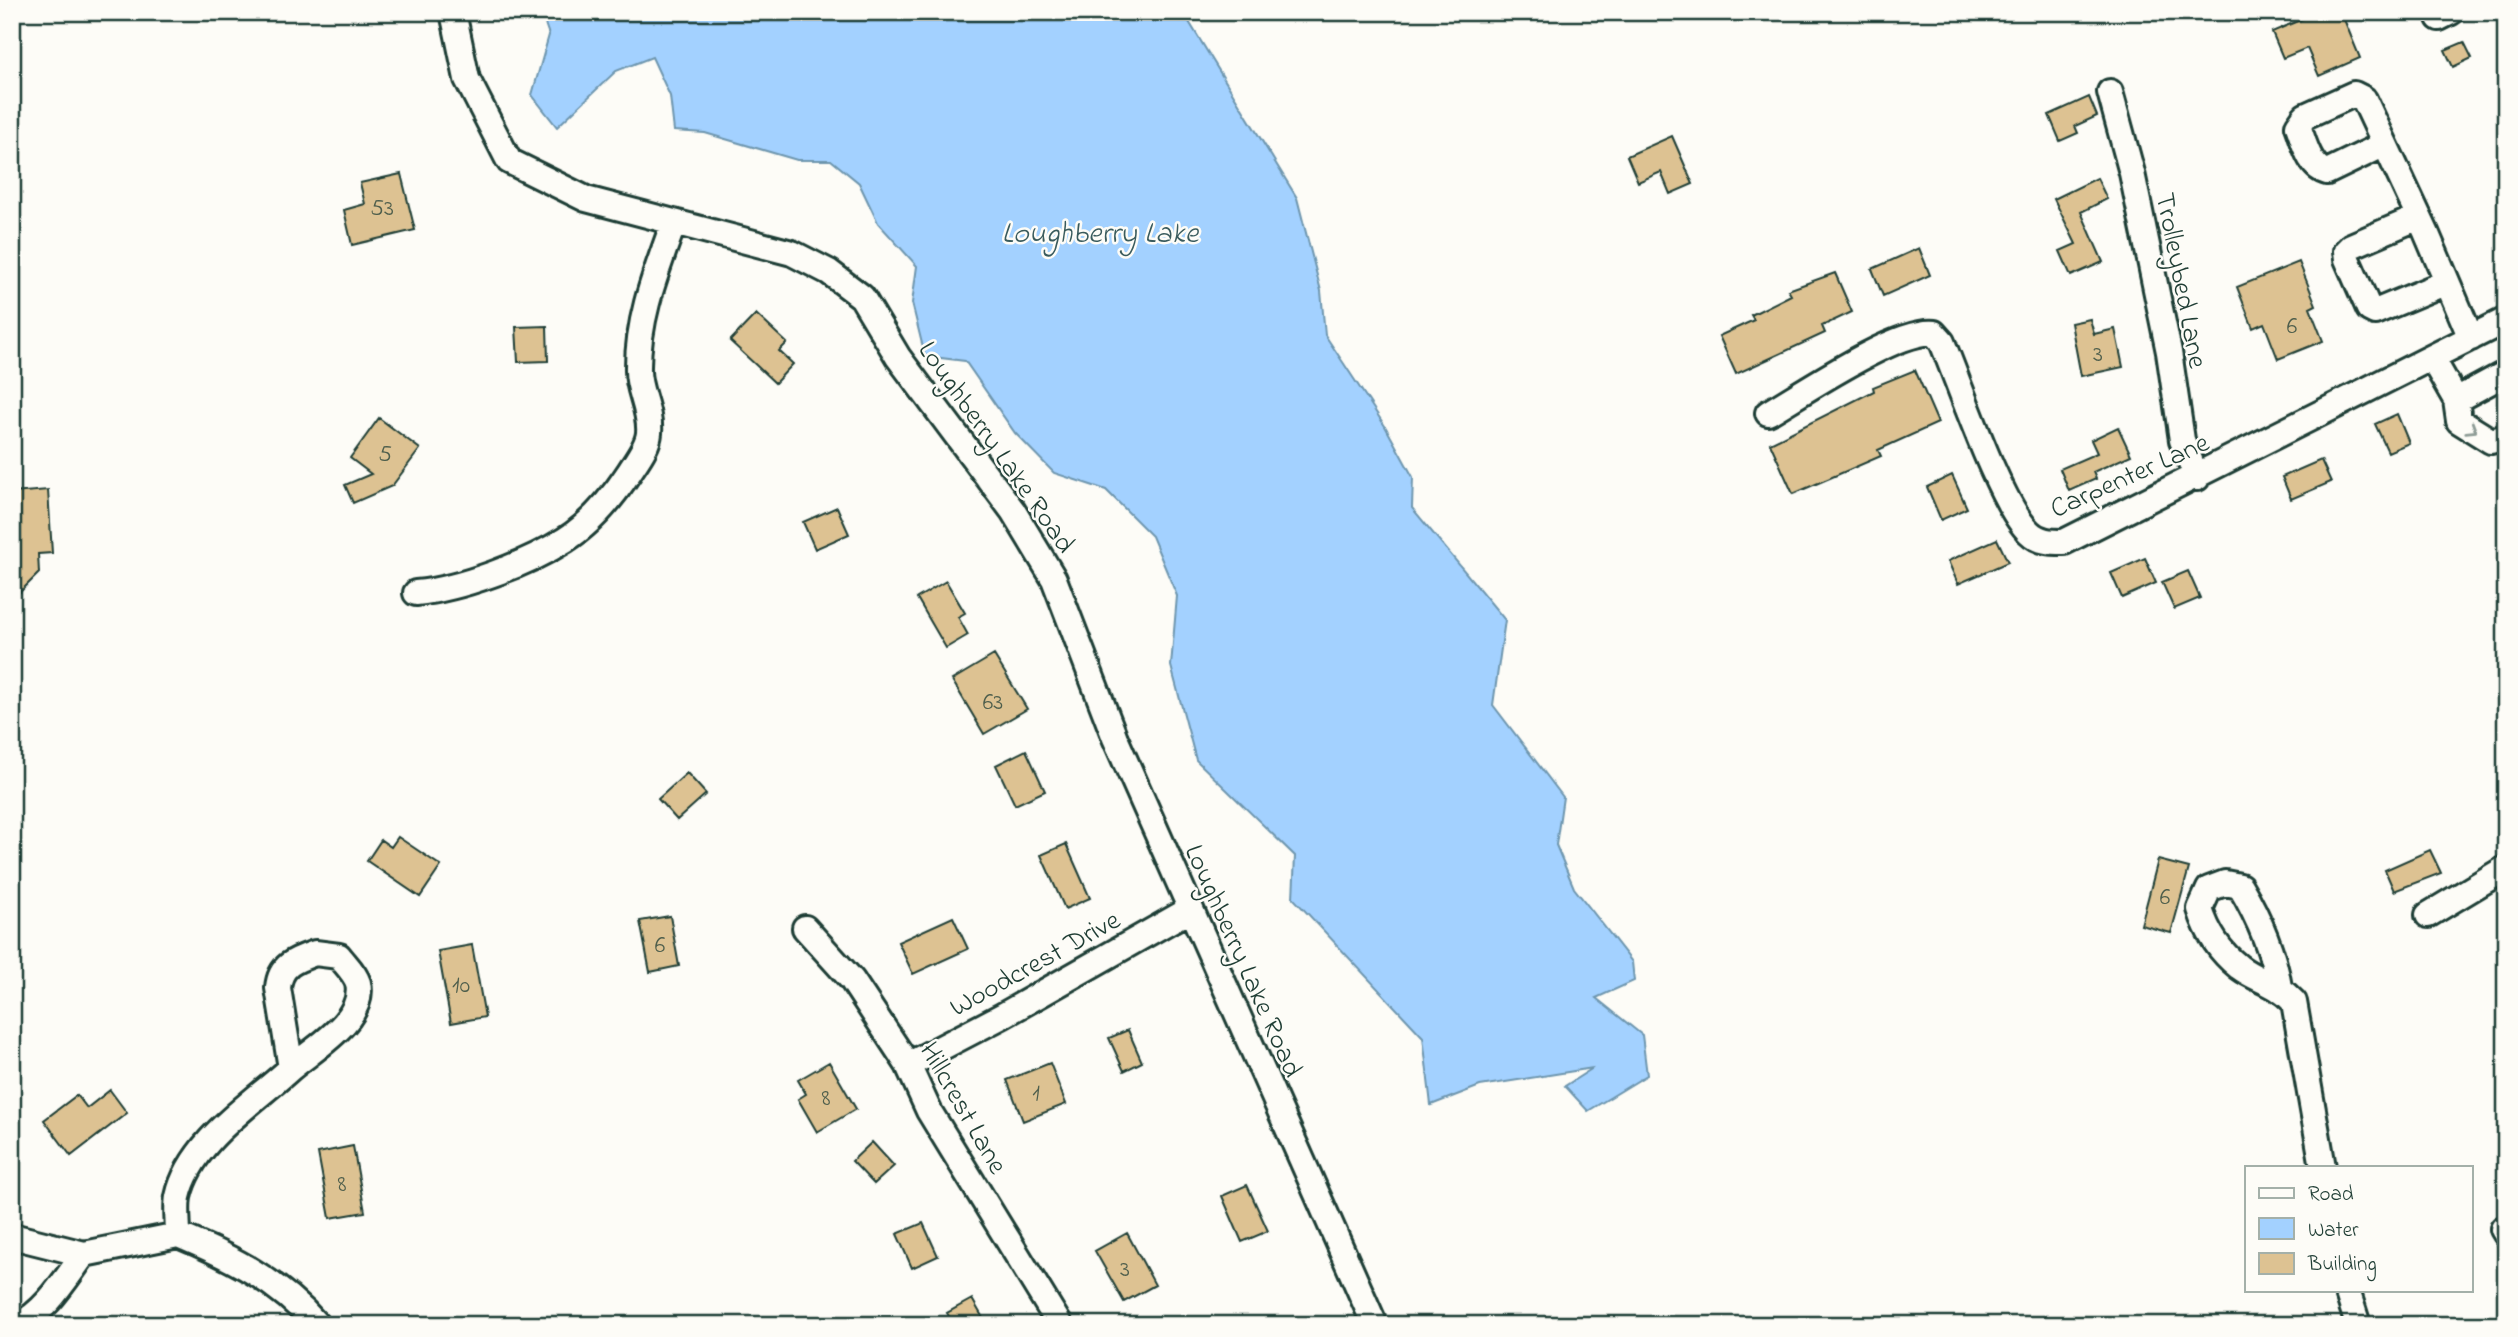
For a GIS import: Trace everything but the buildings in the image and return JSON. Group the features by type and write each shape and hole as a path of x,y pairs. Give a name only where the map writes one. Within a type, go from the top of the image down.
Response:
{"street":[{"name":"Loughberry Lake Road","path":"453,12 467,79 509,161 586,199 792,253 829,272 862,297 898,357 1013,511 1054,579 1115,738 1189,910 1375,1325"},
{"name":"Trolleybed Lane","path":"2110,92 2132,173 2169,352 2182,440 2197,478"},
{"path":"2385,144 2470,338"},
{"path":"2419,217 2351,246 2346,251 2347,259 2369,309 2375,313 2447,282"},
{"path":"415,593 442,590 484,576 566,540 612,498 639,458 649,435 646,403 637,373 645,303 674,222"},
{"name":"Carpenter Lane","path":"1768,413 1868,355 1921,331 1934,332 1942,342 2004,492 2028,532 2044,542 2064,542 2197,478 2506,320"},
{"path":"2432,358 2456,400 2459,421 2491,441 2506,437"},
{"path":"2456,400 2506,373"},
{"path":"2428,915 2506,868"},
{"name":"Woodcrest Drive","path":"908,1065 1002,1016 1189,910"},
{"name":"Hillcrest Lane","path":"805,928 852,980 908,1065 929,1111 1060,1325"},
{"path":"178,1235 178,1198 192,1163 210,1141 354,1013 360,1000 357,980 339,956 314,953 291,962 279,975 278,988 291,1068"},
{"path":"2279,987 2294,1002 2323,1166"},
{"path":"2506,1228 2503,1229 2506,1234"},
{"path":"12,1236 83,1254 178,1235 233,1258 274,1285 317,1325"},
{"path":"18,1325 28,1320 61,1285 83,1254"},
{"path":"2348,1292 2358,1325"}],"water":[{"name":"Loughberry Lake","path":"541,12 1183,12 1297,198 1321,291 1325,335 1385,426 1413,477 1412,508 1505,620 1493,705 1563,797 1556,845 1574,888 1632,962 1634,981 1596,998 1642,1035 1647,1075 1588,1111 1565,1086 1593,1068 1480,1086 1431,1105 1423,1037 1293,898 1295,856 1196,760 1171,666 1177,596 1152,536 1106,490 1054,473 1015,433 965,361 925,356 912,303 917,266 878,223 859,183 831,160 797,160 705,133 674,131 670,96 652,57 616,71 557,127 532,95 549,35"}]}
